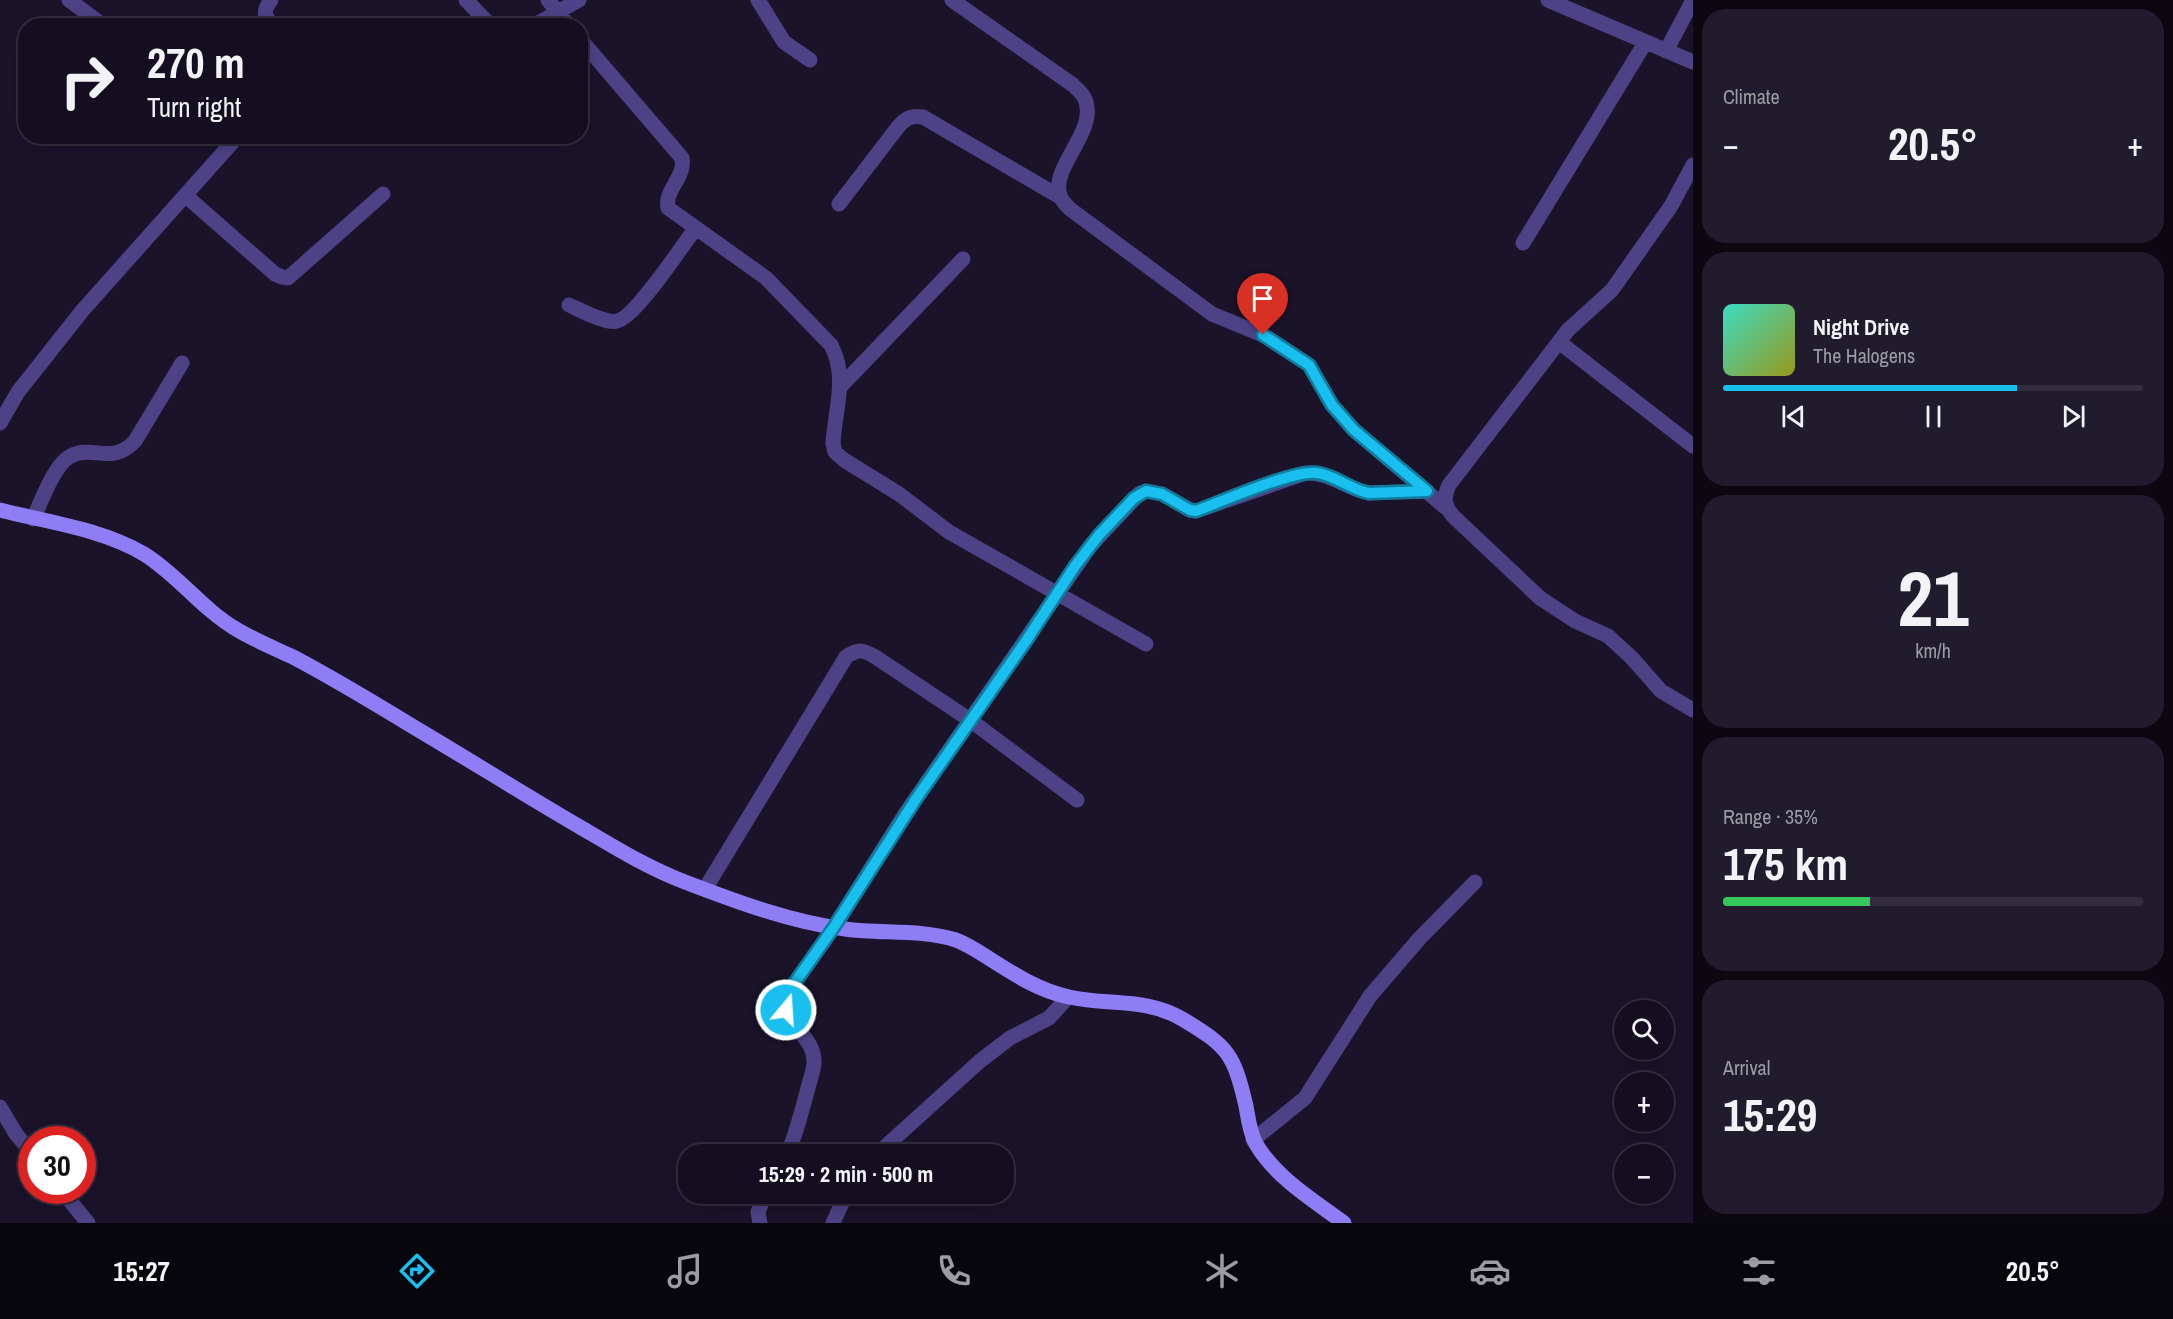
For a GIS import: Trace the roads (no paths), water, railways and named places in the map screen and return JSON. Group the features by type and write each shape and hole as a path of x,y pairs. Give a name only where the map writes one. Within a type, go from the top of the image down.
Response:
{"street":[{"path":"69,0 94,18"},
{"path":"266,18 266,9 271,0"},
{"path":"466,0 483,18"},
{"path":"541,18 553,5 579,0"},
{"path":"758,0 784,42 810,60"},
{"path":"952,0 1073,85 1085,98 1088,114 1083,130 1061,176 1060,197"},
{"path":"1548,0 1566,3 1645,43 1693,62"},
{"path":"1666,51 1693,0"},
{"path":"553,5 563,18"},
{"path":"1523,243 1645,43"},
{"path":"588,48 682,158 684,165 682,173 667,204 668,208 673,214 766,278 831,345 839,365 841,386 833,435 836,452 875,481 899,494 949,532 1146,644"},
{"path":"839,204 904,120 913,115 923,117 1060,197 1070,209 1212,314 1263,335 1309,365 1332,405 1354,430 1445,507 1540,598 1575,621 1608,636 1626,652 1661,691 1692,708"},
{"path":"0,423 18,392 82,311 231,144"},
{"path":"1445,507 1444,496 1449,485 1559,342 1578,320 1612,290 1671,206 1693,165"},
{"path":"186,196 275,274 288,278 383,194"},
{"path":"568,305 616,322 625,317 658,280 695,229"},
{"path":"841,386 963,259"},
{"path":"1559,342 1693,446"},
{"path":"33,519 57,470 65,460 76,454 88,452 116,454 127,450 143,430 182,363"},
{"path":"792,1144 814,1064 808,1043 786,1010 786,999 791,988 834,927 905,814 1026,641 1056,593 1108,525 1134,498 1146,491 1162,494 1196,511 1306,473 1317,472 1369,493 1427,491"},
{"path":"0,510 94,533 142,553 176,578 231,627 314,669 634,858 664,873 783,916 834,927 951,939 967,945 1031,984 1068,997 1141,1004 1157,1007 1178,1017 1215,1040 1226,1051 1235,1066 1253,1140 1263,1154 1292,1184 1344,1223"},
{"path":"705,889 846,657 855,651 866,651 970,720 1077,800"},
{"path":"1253,1140 1305,1098 1370,996 1419,939 1475,882"},
{"path":"888,1144 980,1060 1010,1038 1049,1018 1068,997"},
{"path":"0,1107 18,1136"},
{"path":"73,1204 88,1223"},
{"path":"760,1223 758,1212 761,1204"},
{"path":"833,1223 842,1204"}]}
